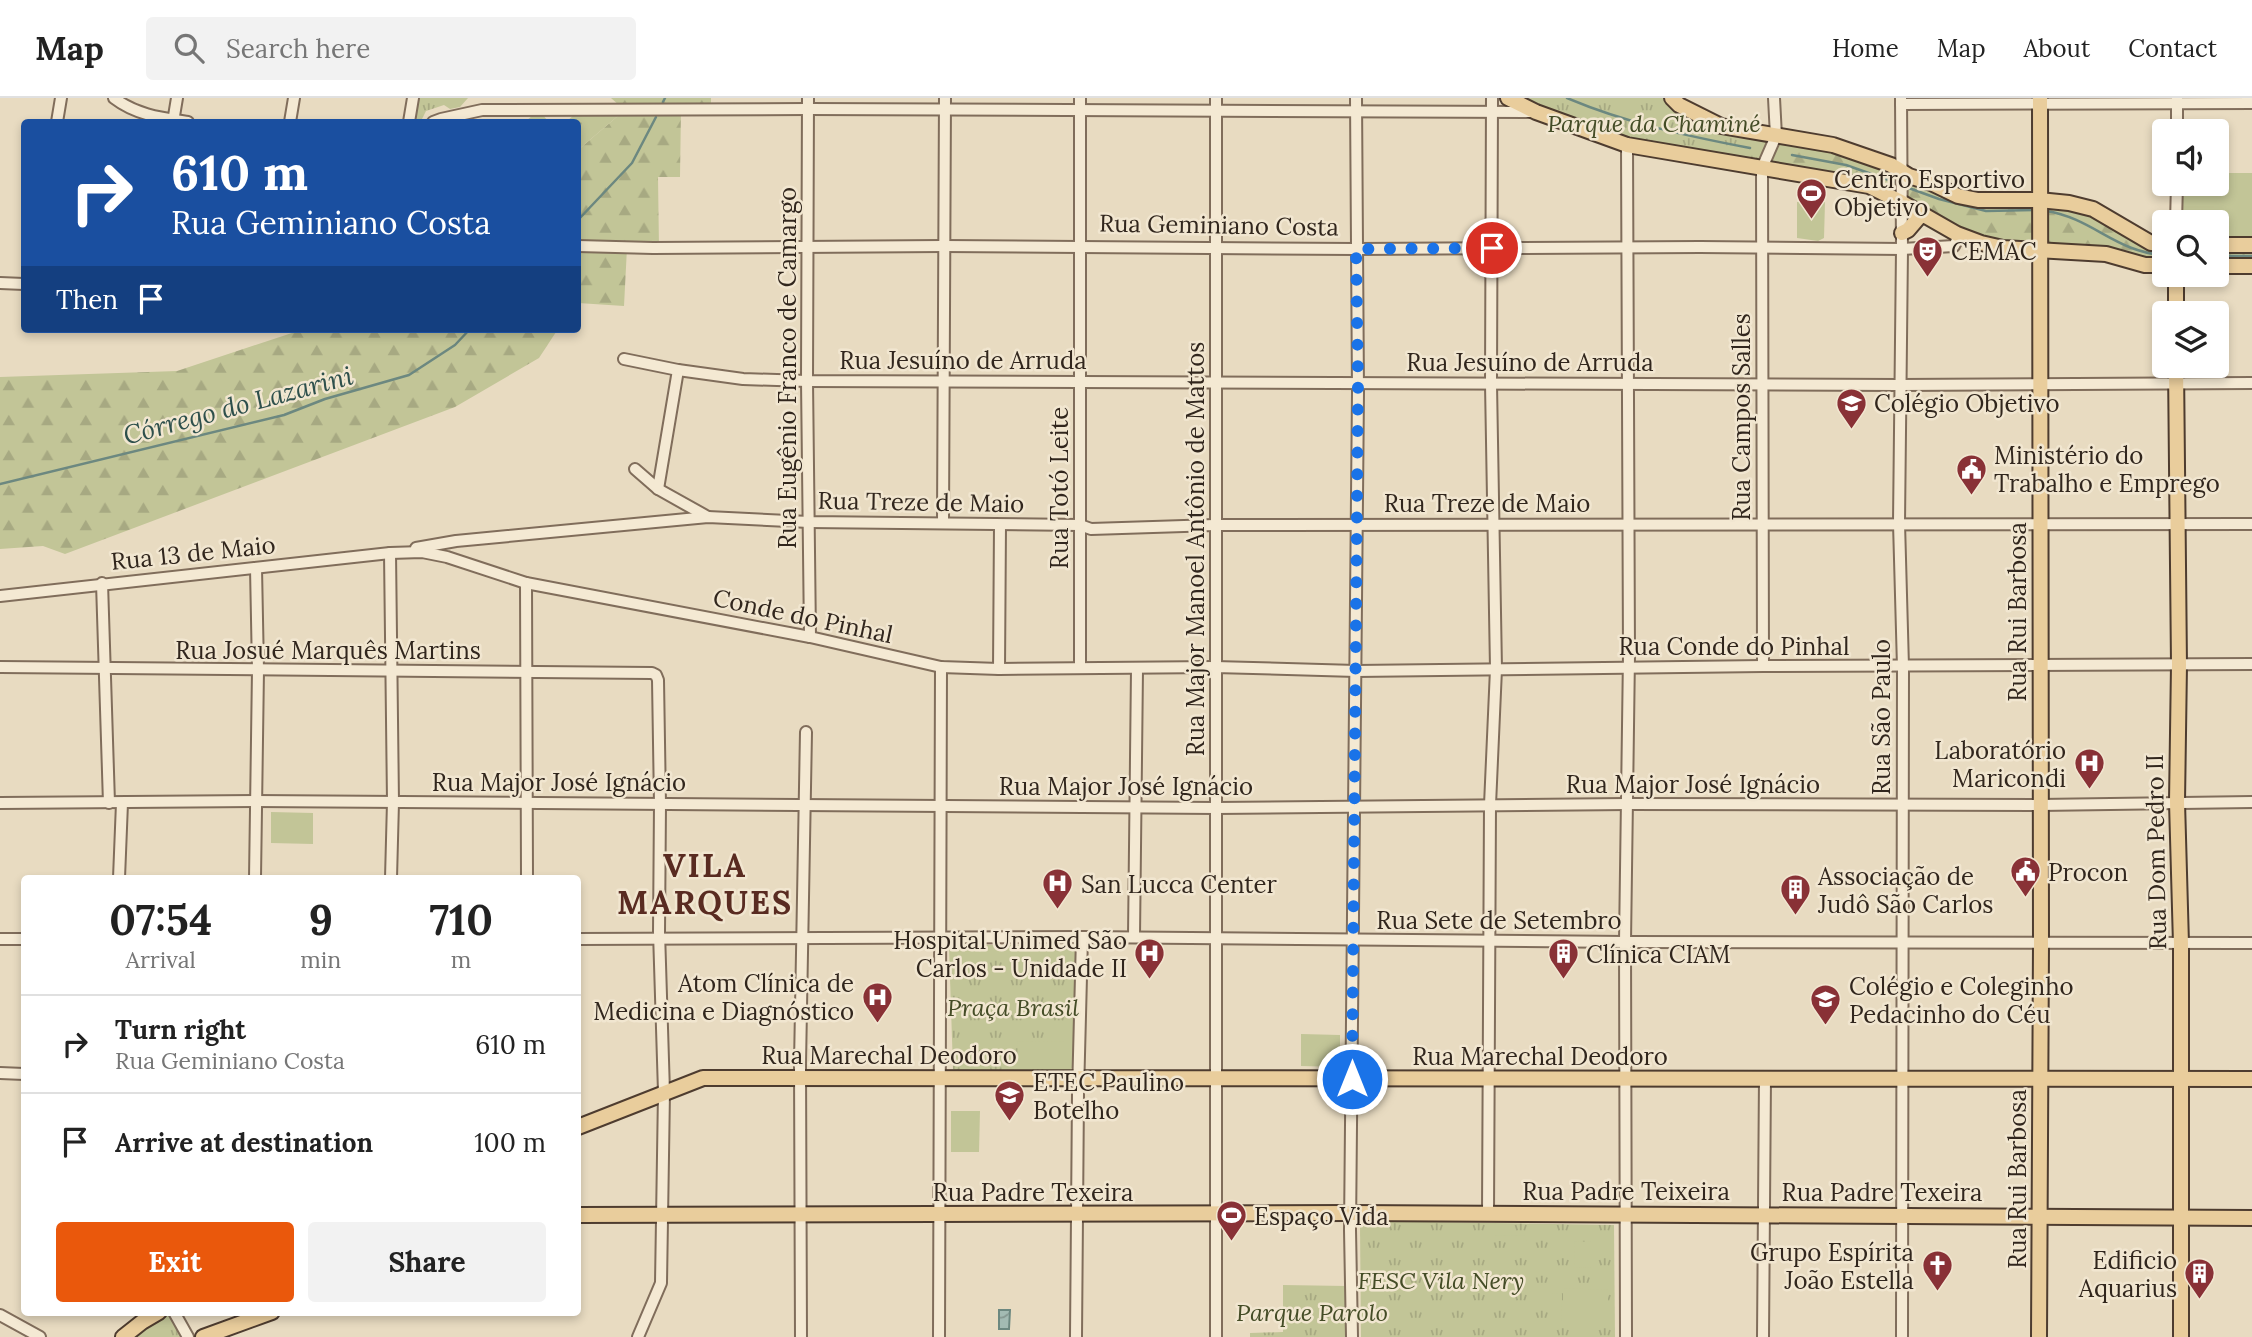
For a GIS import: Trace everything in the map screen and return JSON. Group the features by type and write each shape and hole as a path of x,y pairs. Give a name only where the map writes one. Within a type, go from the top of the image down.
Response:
{"main road":[{"path":"1508,98 1536,112 1627,145 1869,186 1901,197 1924,216 1957,234 1981,243 2003,248 2106,254 2152,265"},
{"path":"1671,98 1679,106 1721,125 1833,145 1958,196 1978,200 2069,203 2093,209 2152,243"},
{"name":"Rua Rui Barbosa","path":"2039,1337 2040,100"},
{"path":"1902,233 1920,216 1924,216"},
{"path":"2229,245 2252,245"},
{"path":"2229,266 2252,267"},
{"name":"Rua Dom Pedro II","path":"2176,378 2181,1337"},
{"name":"Rua Marechal Deodoro","path":"581,1126 703,1078 2252,1079"},
{"name":"Rua Padre Texeira","path":"581,1215 1488,1214"},
{"name":"Rua Padre Teixeira","path":"1488,1214 1764,1214"},
{"name":"Rua Padre Texeira","path":"1764,1214 2252,1218"},
{"path":"123,1337 152,1316"},
{"path":"204,1337 261,1316"}],"street":[{"path":"58,119 61,98"},
{"path":"114,98 134,110 164,119"},
{"path":"173,119 177,98"},
{"path":"290,119 294,98"},
{"path":"410,119 413,98"},
{"name":"Rua Major Manoel Antônio de Mattos","path":"1216,98 1216,1337"},
{"path":"1352,1337 1358,382 1356,98"},
{"path":"1488,1214 1490,805 1496,668 1491,384 1492,98"},
{"path":"1762,168 1776,136 1774,98"},
{"path":"1901,101 2252,103"},
{"name":"Rua São Paulo","path":"1901,101 1899,523 1903,667 1902,1337"},
{"path":"2177,101 2177,119"},
{"name":"Rua Eugênio Franco de Camargo","path":"808,103 810,637"},
{"path":"441,119 482,110 559,104 1080,104 1216,111 1536,112"},
{"path":"943,523 945,104"},
{"name":"Rua Totó Leite","path":"1080,104 1080,668"},
{"path":"1626,1337 1625,942 1629,667 1627,145"},
{"name":"Rua Campos Salles","path":"1762,168 1763,666"},
{"name":"Rua Geminiano Costa","path":"581,246 1902,249 1951,247 1957,244 1957,234"},
{"path":"0,283 21,284"},
{"name":"Rua Jesuíno de Arruda","path":"624,359 743,379 807,381 1900,385 2252,383"},
{"path":"658,489 678,370"},
{"path":"635,469 658,489 708,517"},
{"name":"Rua Treze de Maio","path":"390,553 456,541 708,517 809,522 1080,525 1091,528 1493,524 2252,524"},
{"path":"999,669 1000,525"},
{"name":"Conde do Pinhal","path":"390,553 422,552 447,557 526,583 810,637 941,667 1215,667"},
{"path":"390,553 393,802 391,875"},
{"name":"Rua 13 de Maio","path":"0,596 390,553"},
{"path":"255,875 258,670 256,568"},
{"path":"102,583 109,803"},
{"path":"526,583 527,875"},
{"name":"Rua Conde do Pinhal","path":"1215,667 1356,671 2252,664"},
{"name":"Rua Josué Marquês Martins","path":"0,667 652,673 658,680 660,804"},
{"path":"939,1337 941,667"},
{"path":"1134,937 1137,669"},
{"path":"801,1337 800,1077 806,732"},
{"name":"Rua Major José Ignácio","path":"0,803 527,802 1216,808 2252,802"},
{"path":"120,875 122,803"},
{"path":"638,1337 661,1283 664,1092 660,804"},
{"path":"1076,1337 1082,937"},
{"name":"Rua Sete de Setembro","path":"581,939 1134,937 1625,942 2252,943"},
{"path":"0,939 21,939"},
{"path":"0,1073 21,1074"},
{"path":"1763,1337 1765,1077"},
{"path":"0,1315 40,1337"},
{"path":"176,1316 188,1337"}],"green space":[{"path":"415,98 468,98 460,107 450,109 444,105 426,111 422,119 413,115"},
{"path":"611,98 711,98 711,107 620,106"},
{"name":"Parque da Chaminé","path":"1508,98 1672,98 1679,106 1776,136 1762,168 1627,145"},
{"path":"626,109 681,109 680,177 658,177 659,248 627,248 624,306 581,303 581,147"},
{"path":"541,113 546,119 528,119"},
{"path":"574,115 619,115 581,147 581,119 569,119"},
{"path":"1776,136 1833,145 1958,196 2069,203 2152,238 2152,264 2003,248 1869,186 1762,168"},
{"path":"2229,173 2252,173 2252,240 2229,240 2229,210 2182,210 2181,196 2229,196"},
{"name":"Centro Esportivo Objetivo","path":"1797,202 1825,202 1824,238 1818,241 1797,238"},
{"path":"2229,245 2252,245 2252,266 2229,266"},
{"path":"292,333 555,333 539,358 455,407 65,554 43,546 0,549 0,377 177,371"},
{"path":"271,812 313,813 313,844 271,843"},
{"name":"Praça Brasil","path":"952,945 1069,945 1075,951 1075,1065 1068,1072 953,1069 949,948"},
{"path":"1301,1034 1340,1035 1340,1067 1301,1066"},
{"path":"1018,1041 1065,1042 1065,1069 1017,1069"},
{"path":"951,1111 980,1111 979,1152 951,1152"},
{"name":"FESC Vila Nery","path":"1365,1221 1614,1225 1615,1337 1361,1337 1360,1226"},
{"path":"1495,1235 1527,1236 1526,1241 1495,1241"},
{"path":"1575,1241 1591,1242 1591,1267 1574,1268"},
{"name":"Parque Parolo","path":"1283,1285 1347,1286 1345,1337 1250,1337 1250,1333 1283,1332"},
{"path":"1563,1288 1608,1290 1608,1326 1563,1326"},
{"path":"1552,1293 1562,1294 1561,1321 1552,1321"},
{"path":"158,1316 173,1316 183,1337 126,1337"}],"water":[{"path":"999,1310 1010,1310 1009,1329 999,1329"}],"waterway":[{"name":"Córrego do Lazarini","path":"663,102 665,98"},
{"path":"1567,98 1657,128 1750,148"},
{"name":"Córrego do Lazarini","path":"581,217 632,163 656,117"},
{"path":"1792,155 1846,165 1897,183"},
{"path":"1906,187 1986,211 2036,210"},
{"path":"2046,211 2078,221 2118,242 2152,253"},
{"path":"2229,256 2252,256"},
{"name":"Córrego do Lazarini","path":"0,484 284,415 325,399 409,375 455,345 466,333"}],"place":[{"name":"Centro Esportivo Objetivo","path":"1811,220"},
{"name":"CEMAC","path":"1928,278"},
{"name":"Colégio Objetivo","path":"1851,430"},
{"name":"Ministério do Trabalho e Emprego","path":"1971,496"},
{"name":"Laboratório Maricondi","path":"2089,791"},
{"name":"Procon","path":"2025,899"},
{"name":"San Lucca Center","path":"1058,911"},
{"name":"Associação de Judô São Carlos","path":"1795,917"},
{"name":"Hospital Unimed São Carlos - Unidade II","path":"1150,981"},
{"name":"Clínica CIAM","path":"1563,981"},
{"name":"Atom Clínica de Medicina e Diagnóstico","path":"877,1024"},
{"name":"Colégio e Coleginho Pedacinho do Céu","path":"1826,1027"},
{"name":"ETEC Paulino Botelho","path":"1010,1123"},
{"name":"Espaço Vida","path":"1231,1243"},
{"name":"Grupo Espírita João Estella","path":"1937,1293"},
{"name":"Edificio Aquarius","path":"2200,1301"}],"district":[{"name":"VILA MARQUES","path":"705,884"}],"route":[{"path":"1352,1079 1358,382 1356,249 1492,248"}]}
